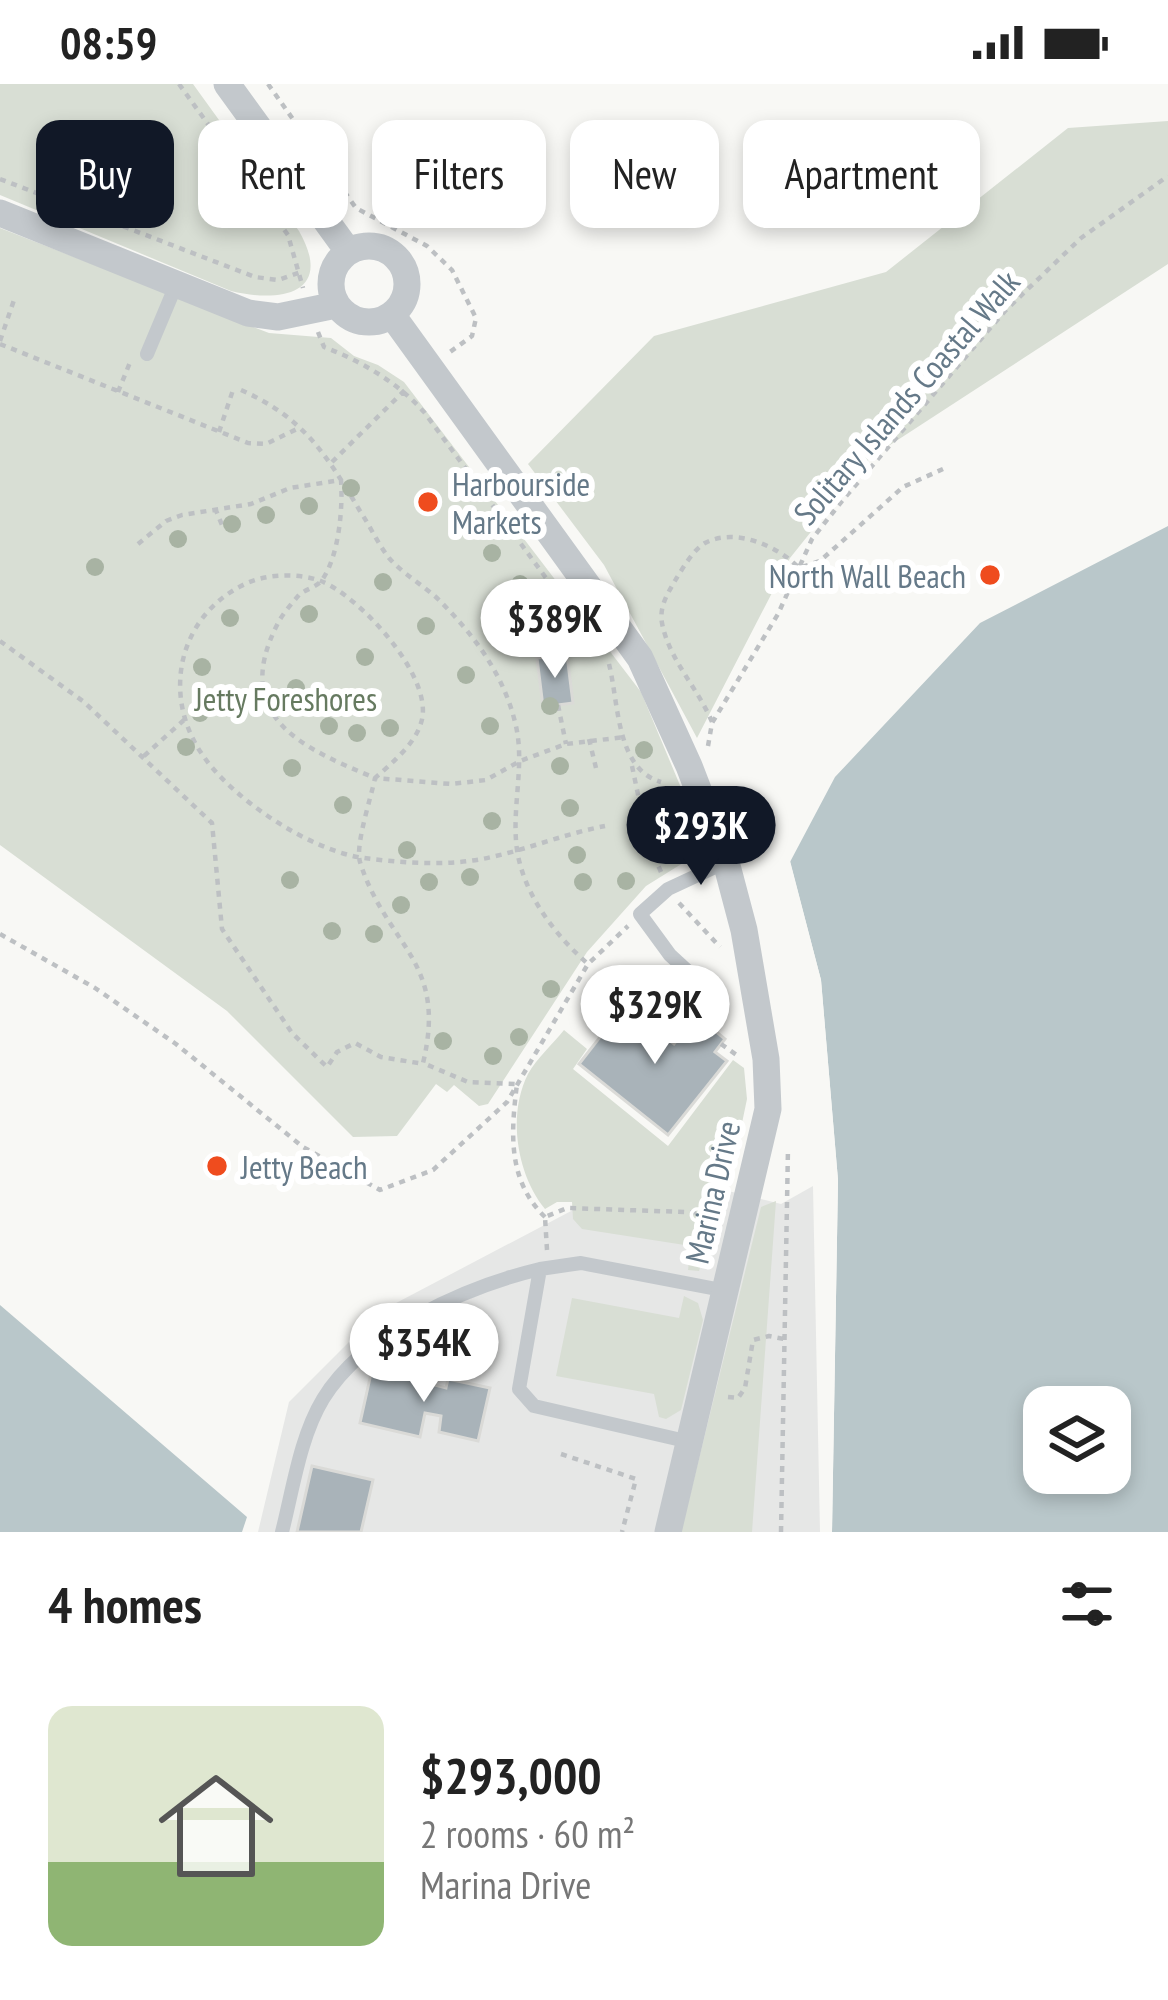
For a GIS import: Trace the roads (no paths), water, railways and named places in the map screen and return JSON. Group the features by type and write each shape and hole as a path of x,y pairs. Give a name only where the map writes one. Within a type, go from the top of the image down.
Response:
{"street":[{"path":"227,84 348,251"},
{"path":"0,213 248,313 307,314 336,305"},
{"path":"374,246 397,257 407,281 401,306 392,315 368,323 344,314 336,305 330,281 339,259 348,251 374,246"},
{"name":"Marina Drive","path":"392,315 640,658 726,862 744,930 766,1059 768,1109 668,1532"}],"lane":[{"path":"141,352 176,284"},
{"path":"708,990 670,955 640,914 668,890 726,862"},
{"path":"282,1532 309,1429 322,1401 351,1362 387,1332 510,1276 581,1264 727,1291"},
{"path":"540,1269 518,1389 534,1406 691,1442"}],"place":[{"name":"Harbourside Markets","path":"428,502"},
{"name":"North Wall Beach","path":"990,575"},
{"name":"Jetty Beach","path":"217,1166"}],"park label":[{"name":"Jetty Foreshores","path":"286,698"}]}
